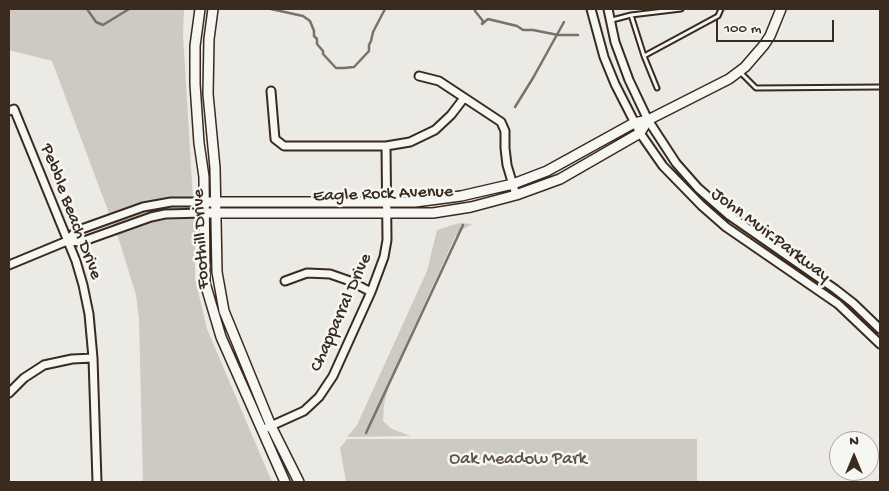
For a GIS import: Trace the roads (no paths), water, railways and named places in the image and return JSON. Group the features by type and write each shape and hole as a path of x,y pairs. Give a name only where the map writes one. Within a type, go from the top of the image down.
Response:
{"street":[{"name":"Foothill Drive","path":"200,9 195,46 195,84 199,143 204,177 205,283 221,337 267,428 299,482"},
{"name":"John Muir Parkway","path":"591,9 598,40 610,72 634,123 663,166 708,210 750,244 838,304 880,344"},
{"name":"John Muir Parkway","path":"608,9 623,66 648,120 676,163 714,203 853,303 880,329"},
{"name":"Eagle Rock Avenue","path":"204,202 386,202 438,200 488,191 513,184 566,162 634,123 648,120 730,79 764,45 781,9"},
{"name":"Foothill Drive","path":"212,10 208,94 215,168 217,272 224,311 285,482"},
{"path":"419,76 439,81 495,117 504,127 505,156 516,195"},
{"path":"271,90 275,139 284,146 386,146 410,142 434,130 464,98"},
{"name":"Pebble Beach Drive","path":"9,111 14,109 76,261 83,285 89,314 93,358 97,482"},
{"name":"Eagle Rock Avenue","path":"204,213 433,212 471,207 516,195 566,176 640,133 648,120"},
{"name":"Chapparral Drive","path":"267,428 304,411 319,397 333,376 372,292 384,257 387,240 386,146"},
{"path":"67,241 76,231 143,207 171,202 204,202"},
{"path":"9,264 67,241 81,242 151,217 165,214 204,213"},
{"path":"285,281 307,273 330,274 372,292"},
{"path":"9,393 24,378 44,365 72,359 93,358"}],"lane":[{"path":"610,20 631,15 681,9"},
{"path":"644,56 718,16 722,9"},
{"path":"631,15 644,56 657,88"},
{"path":"739,71 756,88 880,87"}],"waterway":[{"path":"87,9 96,22 103,25 129,9"},
{"path":"271,9 303,16 310,21 317,44 323,51 323,54 336,68 354,67 369,51 373,32 385,9"},
{"path":"475,9 483,21 482,24 488,19 517,26 523,30 558,35 578,35"},
{"path":"515,107 564,22"},
{"path":"366,433 463,225"}],"park label":[{"name":"Oak Meadow Park","path":"518,460"}]}
